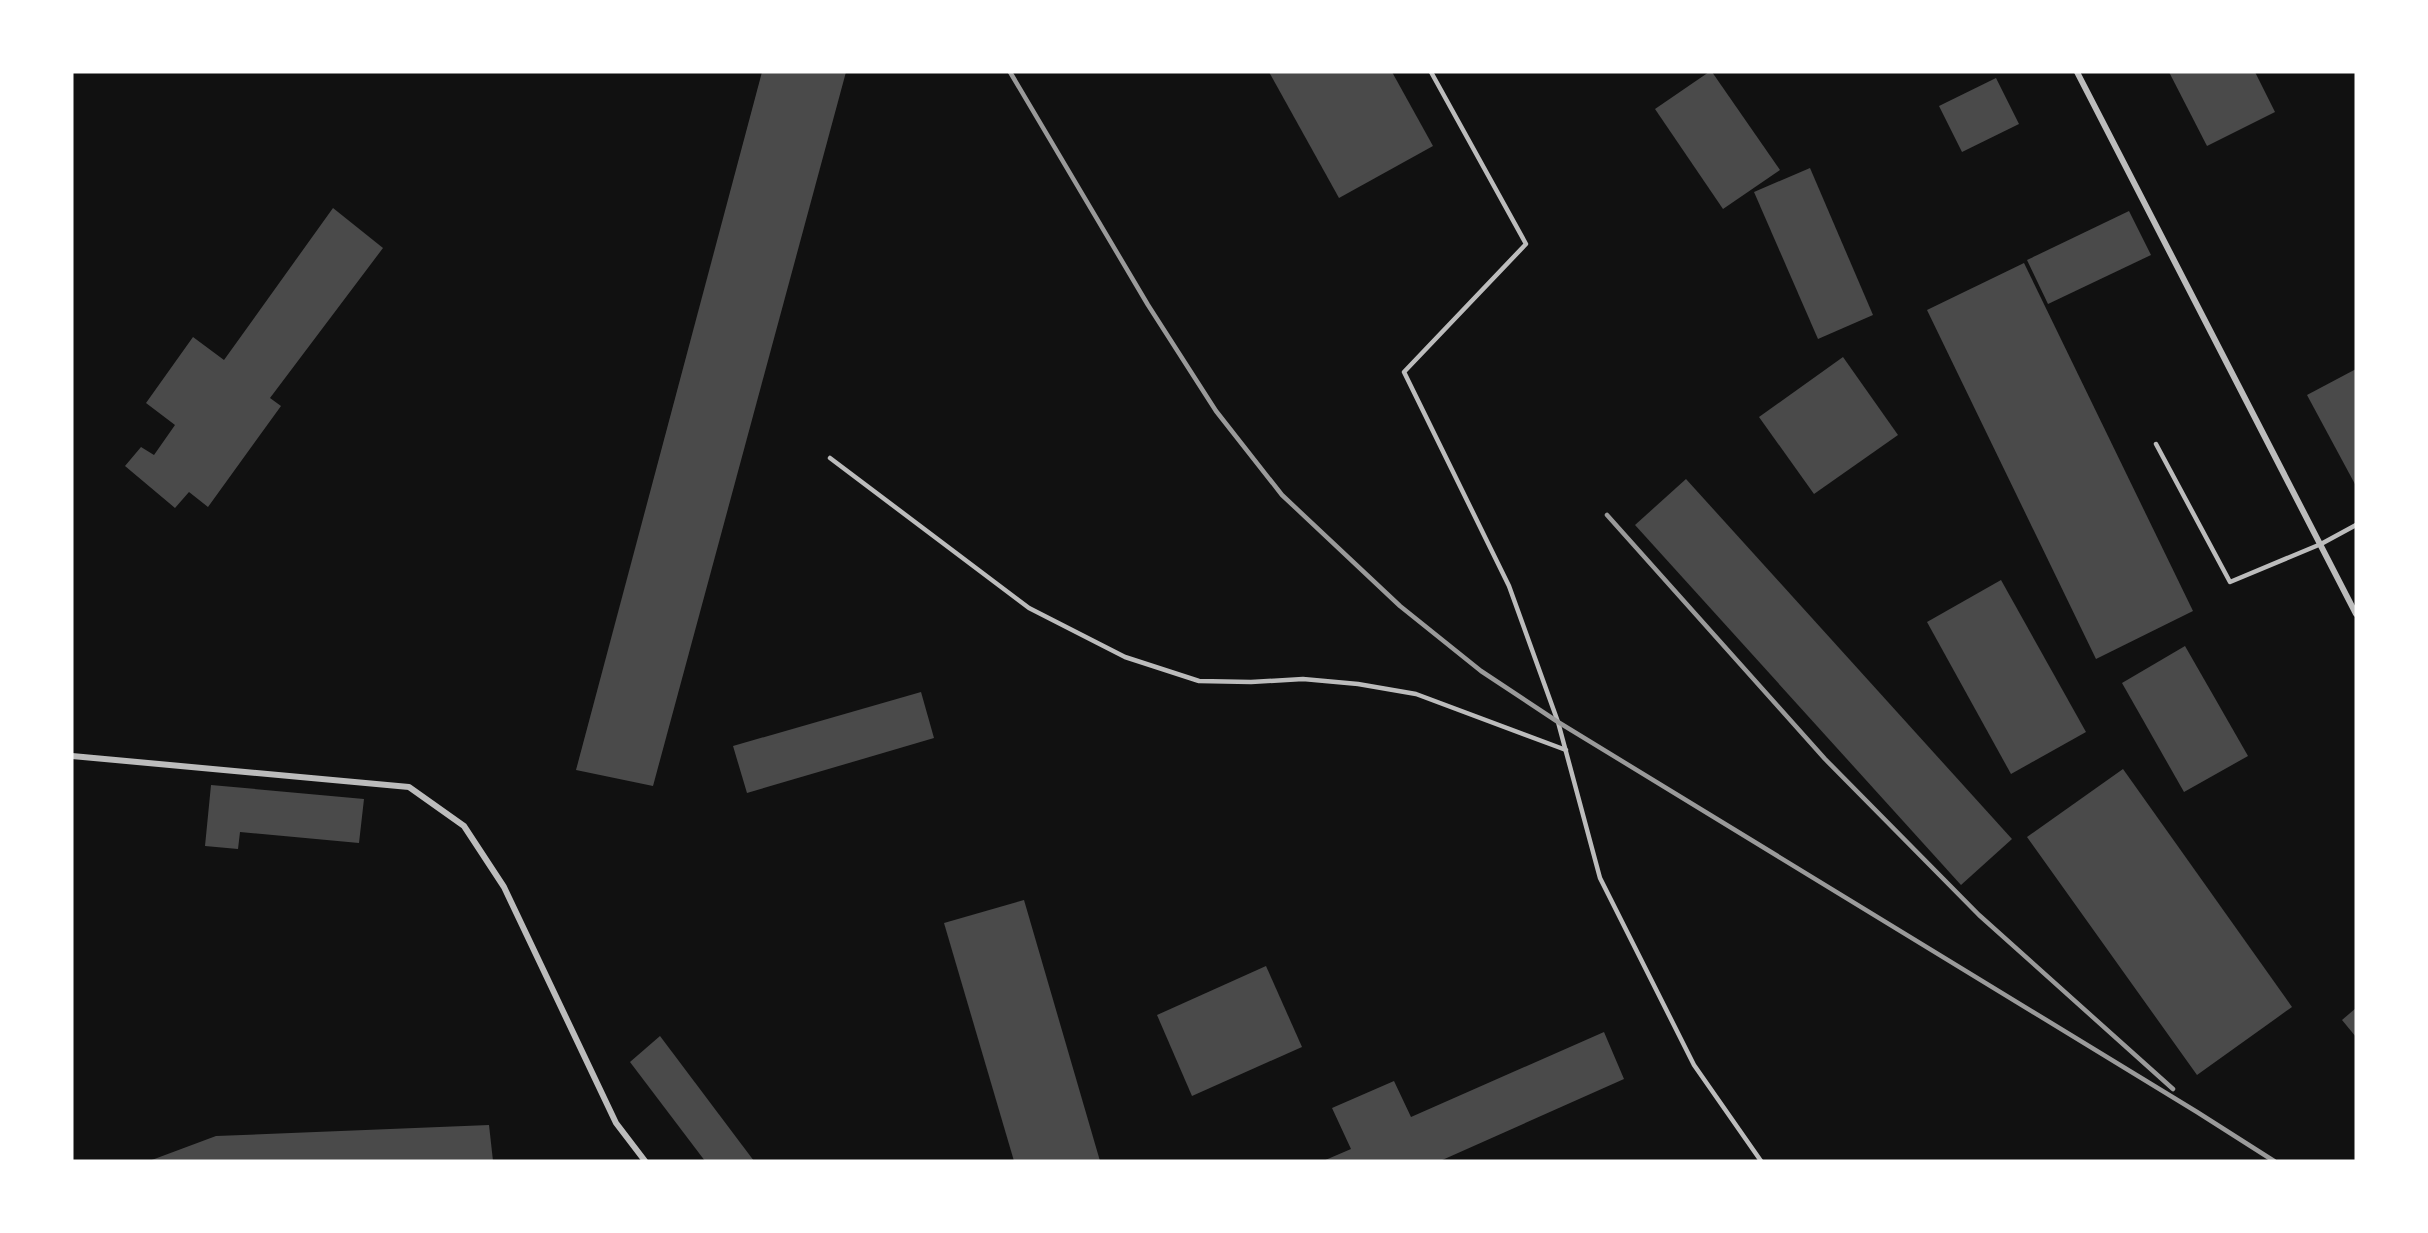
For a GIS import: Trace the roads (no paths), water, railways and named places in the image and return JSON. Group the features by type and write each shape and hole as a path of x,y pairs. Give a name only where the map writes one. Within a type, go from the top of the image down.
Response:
{"street":[{"path":"2077,72 2356,614"},
{"path":"72,756 409,787 455,819 464,826 504,887 616,1123 645,1161"}],"lane":[{"path":"1431,72 1527,244 1404,372 1509,586 1558,722 1600,878 1694,1065 1761,1161"},
{"path":"2156,444 2230,582 2321,544 2356,525"},
{"path":"830,458 1029,609 1125,657 1198,681 1251,682 1303,679 1358,684 1416,694 1566,750"}],"railway":[{"path":"1010,72 1148,305 1216,411 1282,495 1400,606 1481,671 1558,722 2274,1161"},
{"path":"1607,515 1825,759 1979,915 2173,1089"}]}
